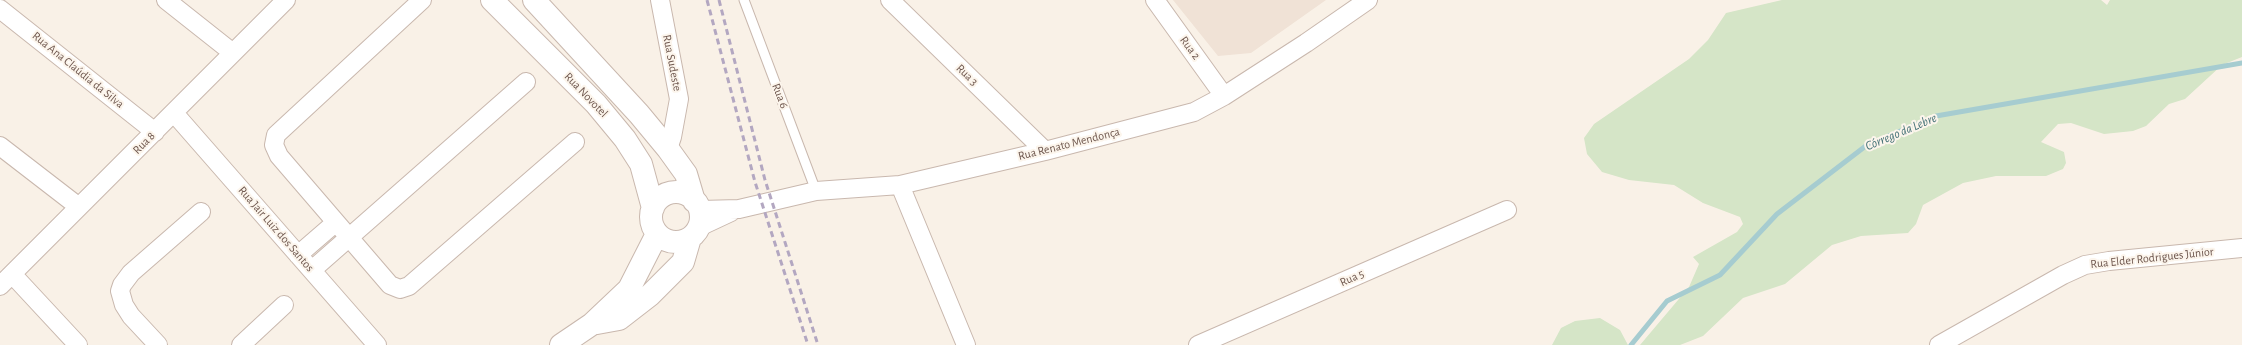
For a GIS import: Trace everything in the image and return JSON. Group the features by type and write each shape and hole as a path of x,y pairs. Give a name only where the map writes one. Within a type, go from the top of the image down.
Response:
{"street":[{"path":"166,0 233,53"},
{"name":"Rua 8","path":"6,280 286,0"},
{"path":"422,0 276,135 274,145 278,156 390,285 400,289 409,286 575,142"},
{"name":"Rua Novotel","path":"492,0 596,104 626,138 641,164 653,208"},
{"path":"534,0 639,114 668,149 686,174 696,219 683,262 650,295 619,319 592,324"},
{"name":"Rua Sudeste","path":"660,0 679,99 672,137 668,149"},
{"name":"Rua 3","path":"890,0 1045,151"},
{"name":"Rua 2","path":"1155,0 1224,96"},
{"name":"Rua Renato Mendonça","path":"696,219 816,191 900,185 1045,151 1194,112 1224,96 1306,44 1368,0"},
{"name":"Rua Ana Claúdia da Silva","path":"0,9 155,132"},
{"path":"312,270 526,82"},
{"name":"Rua Jair Luiz dos Santos","path":"174,113 377,345"},
{"path":"0,146 79,207"},
{"path":"900,185 966,345"},
{"path":"675,192 689,196 696,219 676,242 669,241 657,234 651,221 653,208 662,197 675,192"},
{"name":"Rua 5","path":"1198,345 1507,210"},
{"path":"158,345 131,316 124,305 120,291 122,285 131,273 201,212"},
{"path":"298,255 335,223"},
{"path":"561,345 592,324 629,289 657,234"},
{"path":"2242,248 2242,253"},
{"name":"Rua Elder Rodrigues Júnior","path":"1939,345 2063,275 2085,265 2109,261 2242,248"},
{"path":"6,280 78,345"},
{"path":"241,345 284,305"}],"lane":[{"name":"Rua 6","path":"744,0 816,191"}],"shaded area":[{"path":"1173,0 1326,0 1251,53 1218,56"}],"green space":[{"path":"1782,0 2101,0 2107,5 2110,0 2242,0 2242,57 2222,65 2185,99 2169,104 2146,126 2133,131 2104,134 2071,123 2058,124 2041,142 2064,152 2066,163 2063,169 2046,176 1996,176 1963,183 1923,205 1916,224 1908,233 1861,236 1832,245 1785,284 1743,298 1703,336 1680,345 1640,345 1689,287 1699,264 1693,257 1737,232 1743,224 1740,217 1703,203 1674,185 1629,180 1602,172 1587,154 1584,138 1594,124 1689,59 1708,40 1726,13"},
{"path":"1600,318 1620,330 1628,345 1552,345 1561,328 1575,321"}],"waterway":[{"name":"Córrego da Lebre","path":"1631,345 1667,301 1720,275 1777,214 1867,145 1936,116 2242,63"}],"railway":[{"path":"707,0 755,182 808,345"},
{"path":"719,0 765,180 818,345"}]}
